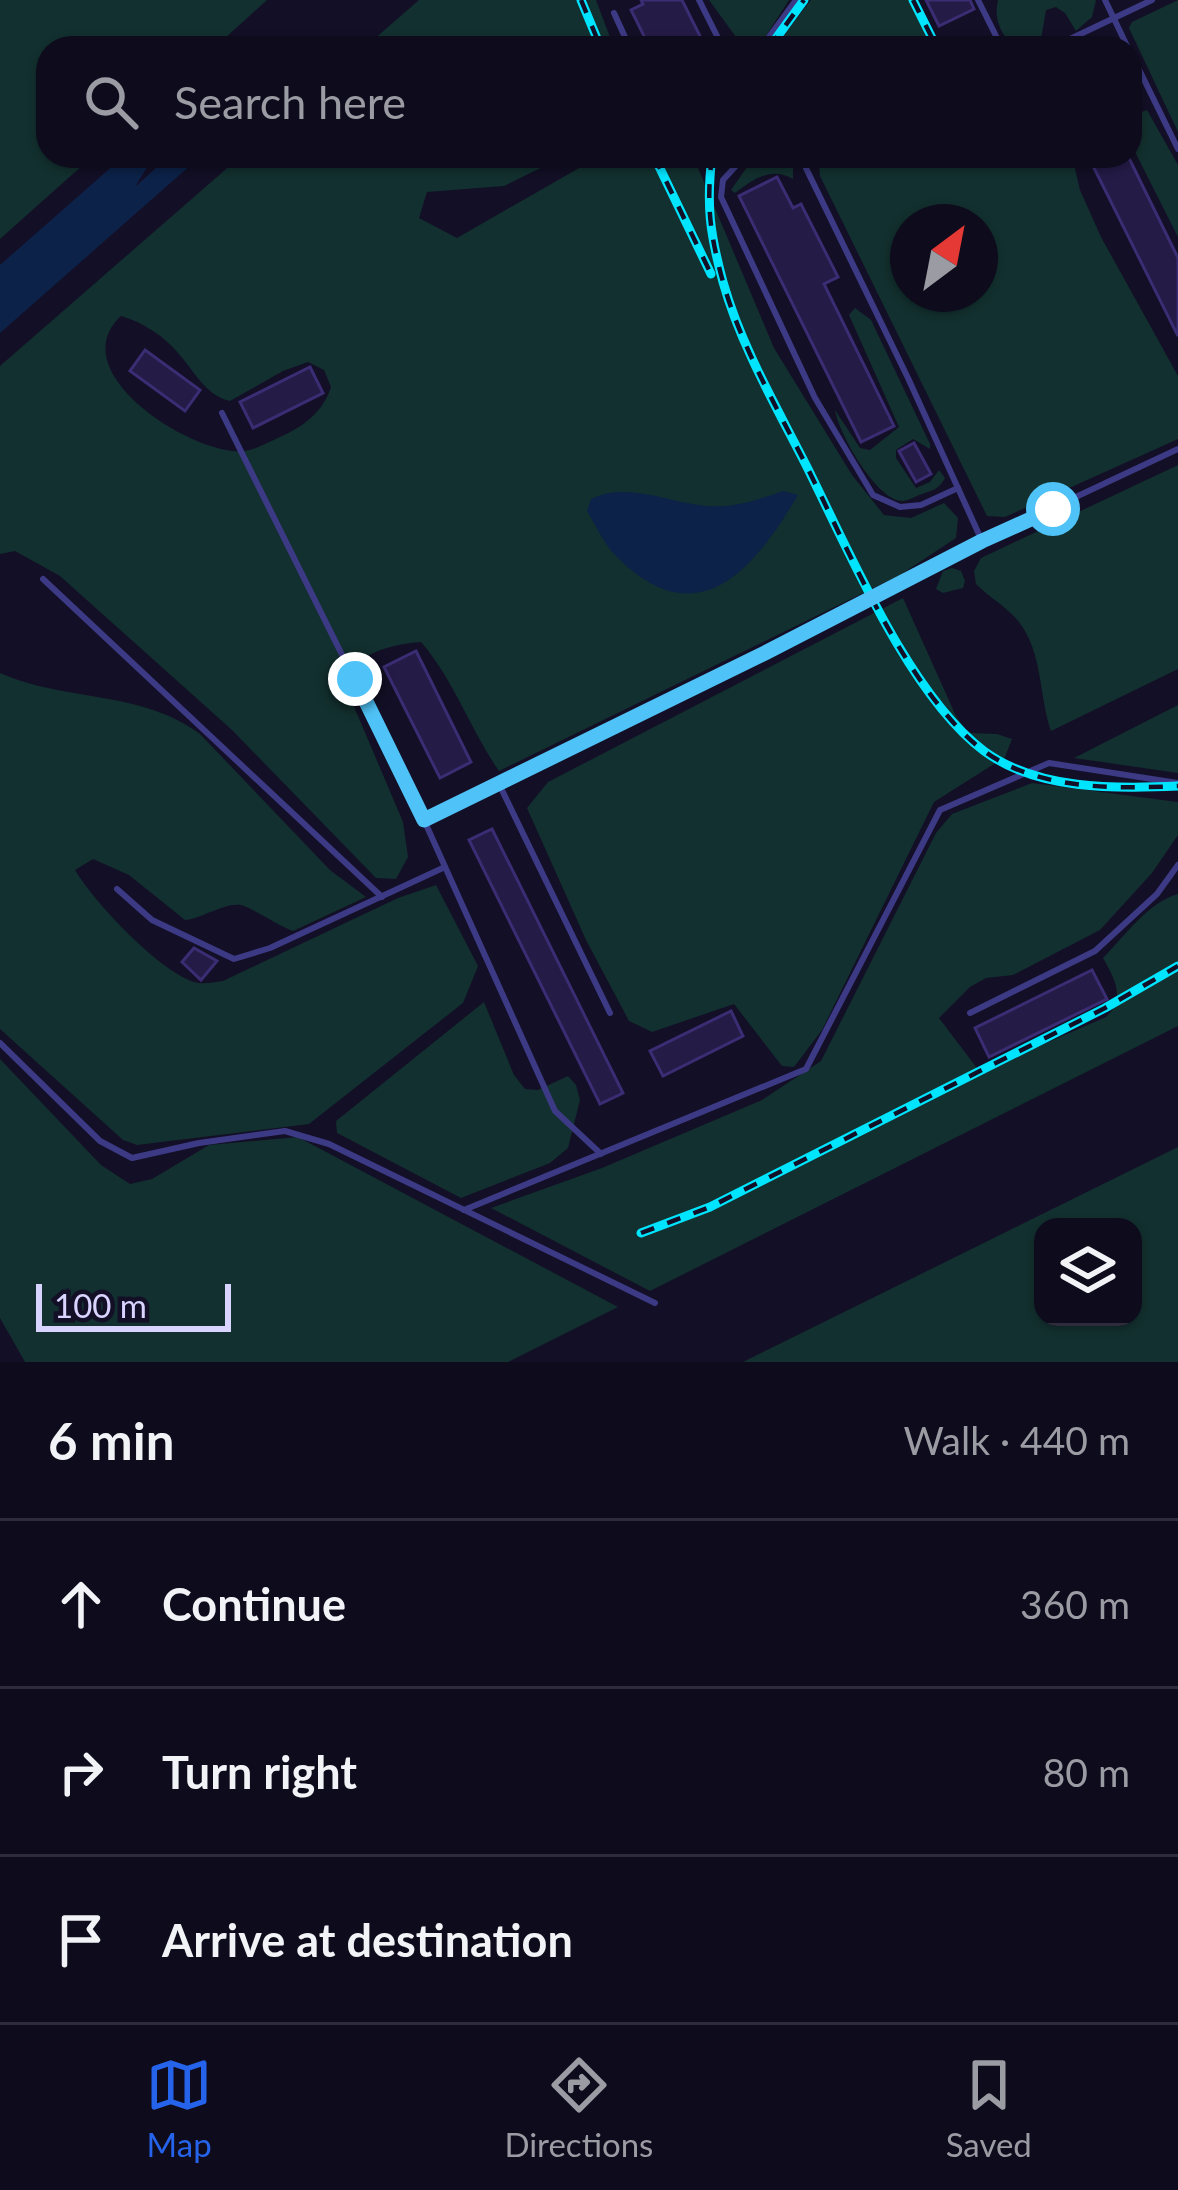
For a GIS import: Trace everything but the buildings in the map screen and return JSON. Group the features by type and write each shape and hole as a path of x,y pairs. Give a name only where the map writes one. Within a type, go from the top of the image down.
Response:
{"lane":[{"path":"699,0 717,36"},
{"path":"770,36 796,0"},
{"path":"979,0 996,36"},
{"path":"1105,0 1122,36"},
{"path":"1076,36 1152,0"},
{"path":"614,14 624,36"},
{"path":"1142,76 1178,149"},
{"path":"731,168 723,180 721,197 815,398 873,495 900,507 921,505 958,488"},
{"path":"806,168 982,541"},
{"path":"222,413 424,820 555,1111 601,1154"},
{"path":"424,820 982,541 1178,449"},
{"path":"43,580 382,897"},
{"path":"464,1210 806,1069 940,810 1049,764 1178,783"},
{"path":"499,784 610,1013"},
{"path":"970,1013 1095,951 1157,894 1178,865"},
{"path":"117,889 152,920 234,959 269,948 445,867"},
{"path":"0,1043 100,1141 132,1158 285,1131 329,1144 655,1303"}],"green space":[{"path":"0,0 267,0 227,36 36,36 36,168 80,168 0,239"},
{"path":"419,0 596,0 610,36 378,36"},
{"path":"709,0 789,0 766,36 735,36"},
{"path":"811,0 915,0 935,36 783,36"},
{"path":"998,0 1096,0 1092,17 1076,31 1065,13 1056,7 1046,10 1042,36 1005,36"},
{"path":"1178,0 1178,132 1142,56 1142,36 1133,36 1129,28 1132,22"},
{"path":"1147,110 1178,165 1178,237 1142,166 1142,112"},
{"path":"227,168 541,168 504,186 427,192 419,218 457,238 579,168 698,168 774,348 852,475 884,515 911,518 944,503 958,518 956,538 900,575 499,771 421,642 369,655 352,667 344,683 403,822 408,857 396,879 376,878 232,730 60,576 15,551 0,554 0,366","holes":["121,316 145,326 173,348 207,388 230,401 308,362 324,370 331,387 311,418 288,433 245,451 223,449 167,426 120,385 107,362 107,338"]},
{"path":"746,168 793,168 793,179 769,174 735,193 731,190"},
{"path":"819,168 1075,168 1101,237 1178,376 1178,439 1005,517 987,516"},
{"path":"855,308 871,320 930,444 930,449 913,439 896,450 896,458 916,488 930,482 939,470 945,478 936,489 903,501 871,478 843,434 835,410 860,448 870,450 899,427 849,315"},
{"path":"1178,465 1178,669 1051,731 1027,634 1015,617 976,584 974,571 981,558"},
{"path":"943,571 961,571 963,588 943,593 936,589"},
{"path":"903,598 956,716 968,733 1012,739 1005,757 934,802 822,1030 794,1067 782,1066 734,1004 652,1032 629,1021 586,940 527,808 548,782"},
{"path":"0,673 153,710 200,734 330,870 366,897 293,931 241,905 185,920 129,875 93,859 75,870 112,916 163,964 194,982 223,981 398,898 436,885 478,966 463,1003 309,1124 137,1145 123,1140 0,1029"},
{"path":"1178,705 1178,773 1074,758"},
{"path":"1032,783 1178,802 1178,835 1152,873 1100,930 1013,975 986,978 939,1018 980,1072 1106,1017 1117,996 1103,958 1147,912 1178,894 1178,1026 650,1291 491,1208 602,1168 762,1100 821,1061 936,833 952,814"},
{"path":"484,1002 514,1075 525,1089 538,1090 568,1076 580,1100 568,1148 550,1163 461,1198 337,1133 336,1121"},
{"path":"0,1059 101,1165 130,1184 152,1179 209,1145 298,1137 618,1307 508,1362 25,1362 0,1318"},
{"path":"1178,1147 1178,1362 743,1362 1034,1218 1034,1326 1142,1326 1142,1218 1034,1218"}],"water":[{"path":"110,168 147,168 135,187 156,168 187,168 0,333 0,265"},
{"path":"783,491 798,495 763,547 722,584 699,592 674,592 647,581 613,553 587,511 591,499 619,492 717,506"}],"railway":[{"path":"581,0 596,36"},
{"path":"778,36 804,0"},
{"path":"913,0 931,36"},
{"path":"660,168 711,274"},
{"path":"711,168 712,234 739,329 861,578 930,694 984,751 1028,773 1102,787 1178,786"},
{"path":"641,1233 710,1207 1105,1008 1178,966"}],"route":[{"path":"355,679 424,820 1053,509"}]}
